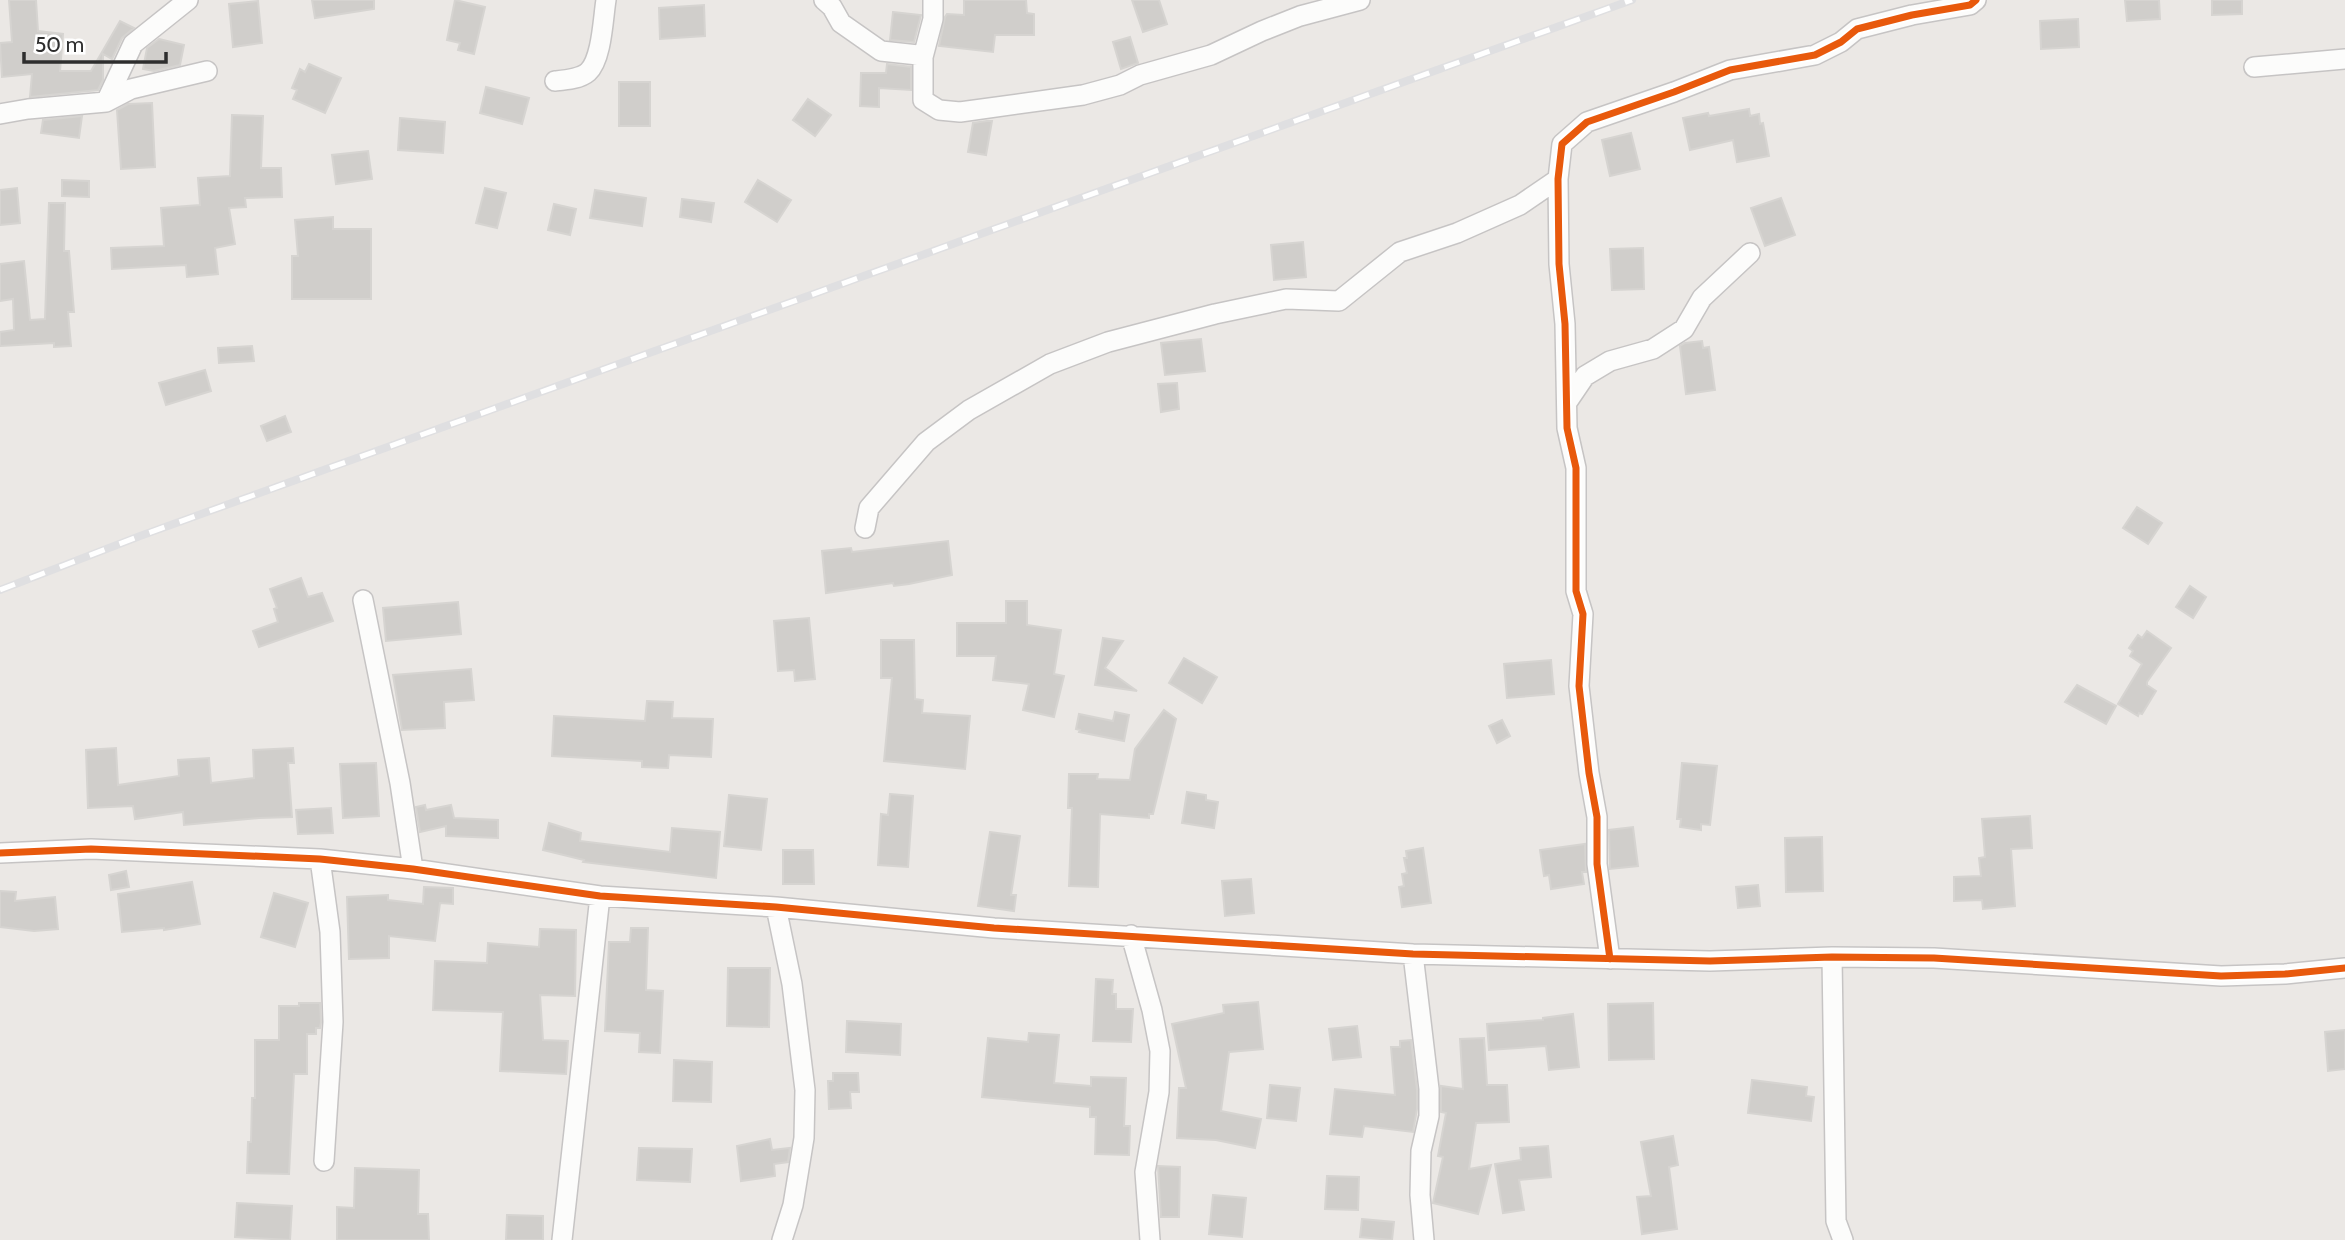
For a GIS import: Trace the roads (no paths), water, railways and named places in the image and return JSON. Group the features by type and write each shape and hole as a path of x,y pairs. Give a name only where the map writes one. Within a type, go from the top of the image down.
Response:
{"street":[{"path":"106,102 133,44 188,0"},
{"path":"555,81 574,79 587,73 594,64 606,0"},
{"path":"824,0 832,7 841,23 881,51 918,54 923,57"},
{"path":"933,0 933,19 923,57 923,100 939,110 960,112 1083,95 1120,85 1140,75 1211,55 1300,16 1360,0"},
{"path":"1610,959 1597,864 1597,817 1588,773 1579,685 1583,614 1576,591 1576,468 1567,428 1565,324 1559,264 1558,179 1562,144 1587,122 1730,70 1815,55 1841,42 1857,29 1912,15 1970,5 1976,0"},
{"path":"2254,67 2345,59"},
{"path":"0,114 28,108 106,102 131,89 207,71"},
{"path":"865,528 870,508 926,442 970,410 1050,363 1108,342 1214,314 1286,299 1339,301 1400,252 1457,233 1520,205 1558,179"},
{"path":"1568,401 1585,376 1610,361 1653,349 1684,329 1702,298 1751,253"},
{"path":"363,600 400,783 413,869"},
{"path":"0,853 91,849 320,859 413,869 600,896 776,907 994,928 1413,954 1710,961 1832,957 1934,958 2221,976 2285,974 2345,968"},
{"path":"320,859 330,932 332,1022 324,1161"},
{"path":"562,1240 600,896"},
{"path":"776,907 792,984 805,1090 804,1138 793,1205 782,1240"},
{"path":"1131,935 1152,1010 1160,1051 1159,1092 1145,1171 1150,1240"},
{"path":"1413,954 1429,1089 1429,1116 1420,1151 1424,1240"},
{"path":"1832,957 1836,1221 1843,1240"}],"railway":[{"path":"0,590 140,536 1632,0"}]}
